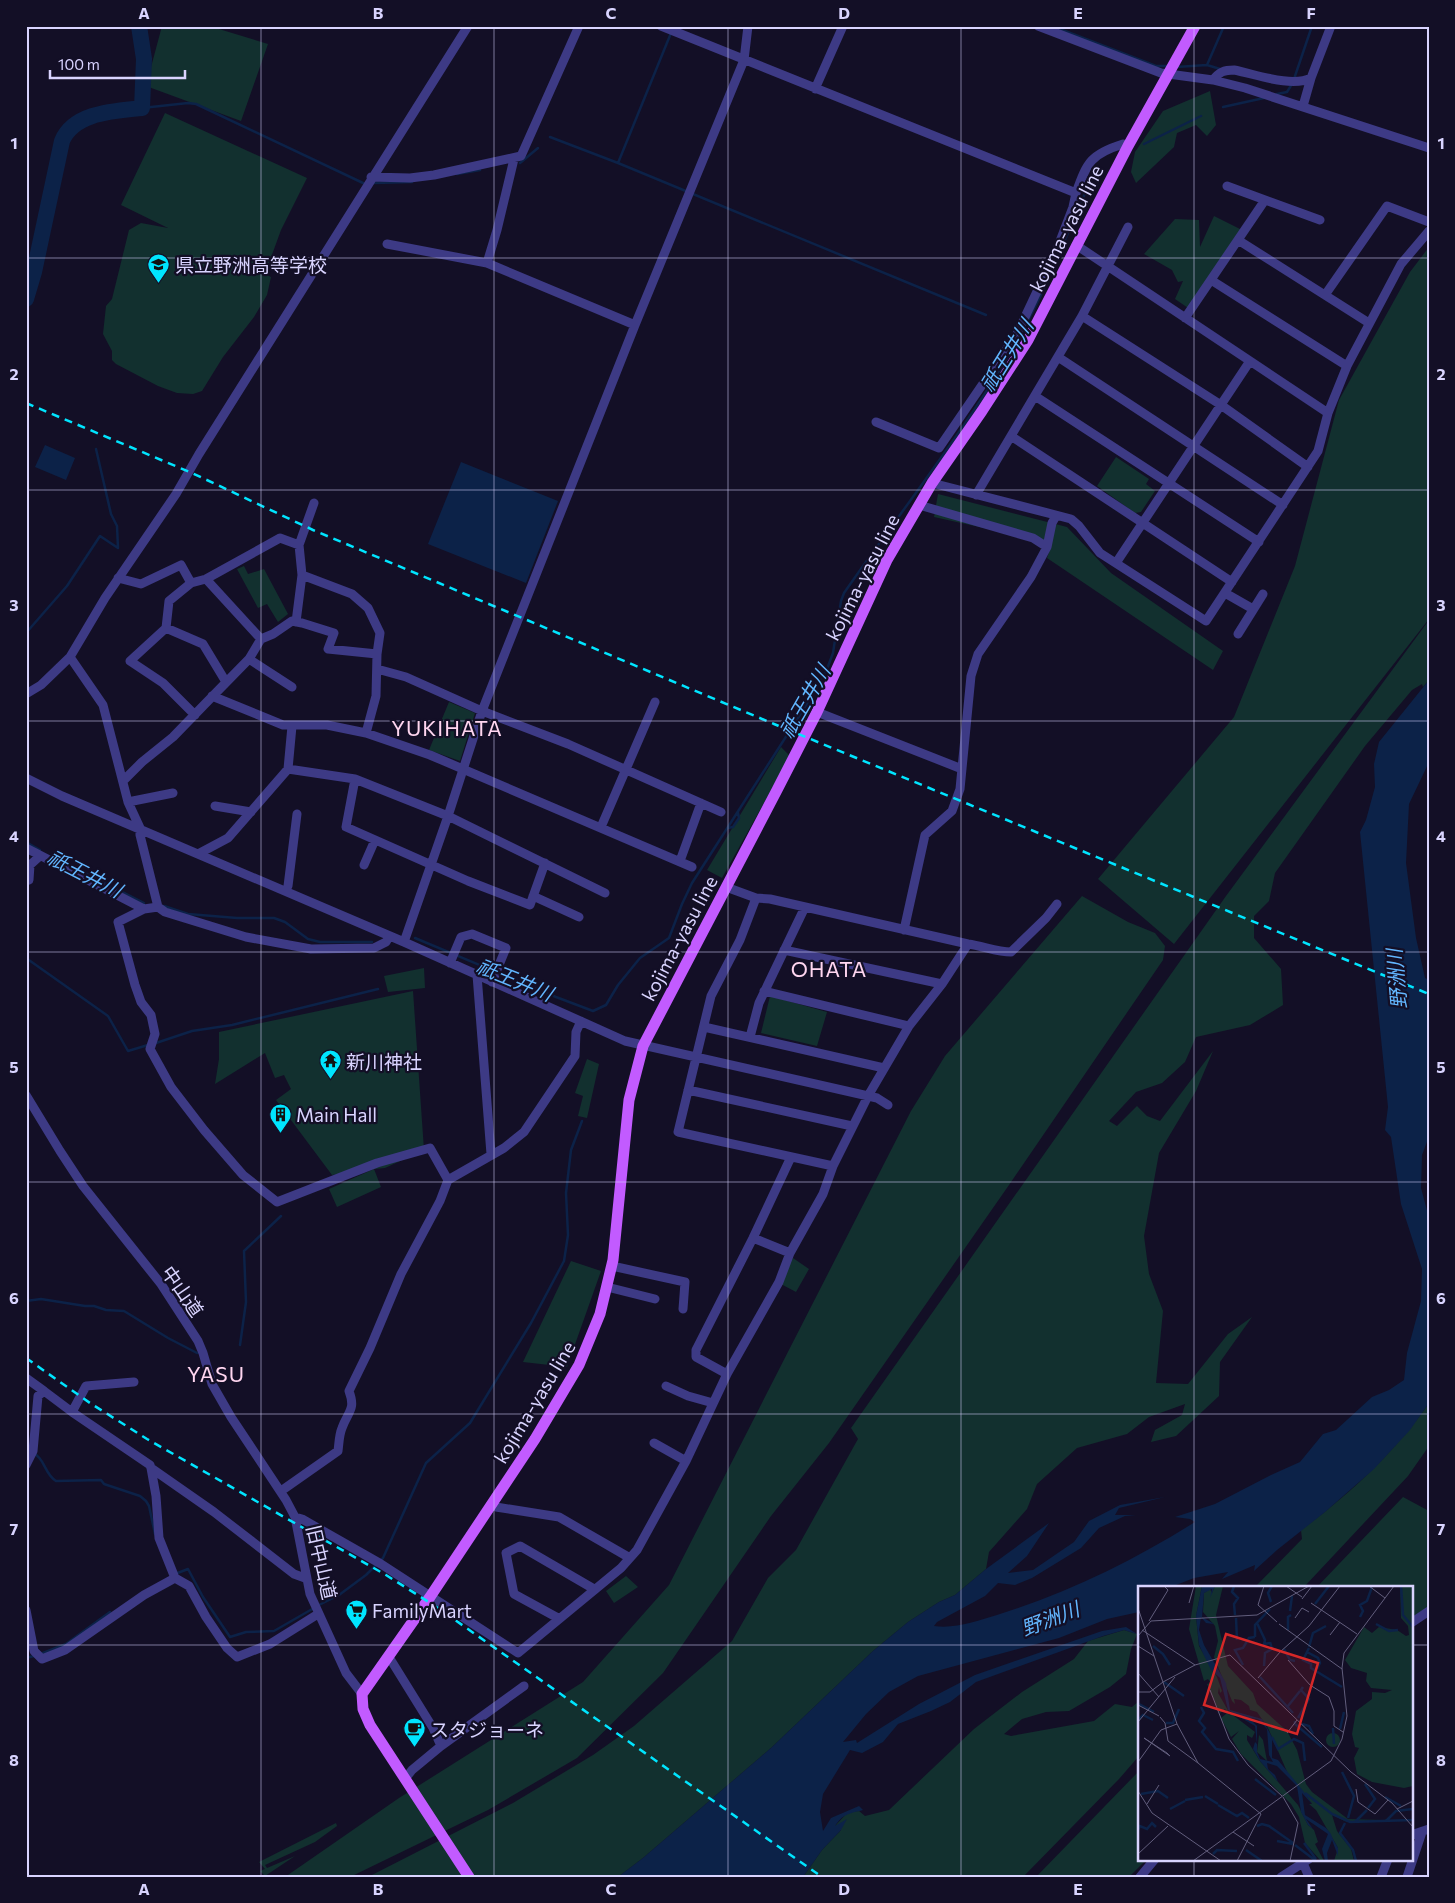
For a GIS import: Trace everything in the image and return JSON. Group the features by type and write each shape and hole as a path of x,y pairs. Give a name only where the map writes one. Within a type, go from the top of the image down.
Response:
{"main road":[{"name":"kojima-yasu line","path":"362,1694 430,1597 558,1403 579,1365 600,1314 612,1266 629,1100 642,1046 777,790 816,712 886,560 932,483 1028,340 1128,146 1195,26"},
{"path":"362,1694 363,1709 370,1725 469,1877"}],"street":[{"path":"26,694 41,684 70,657 105,598 176,494 198,454 468,26"},
{"path":"371,177 418,177 514,159 521,156 579,26"},
{"path":"661,26 1076,193"},
{"path":"404,942 432,865 482,711 635,325 744,60 748,26"},
{"path":"815,89 844,26"},
{"path":"1038,26 1139,66 1168,75 1213,80 1245,88 1429,148"},
{"path":"1303,106 1311,78 1331,26"},
{"path":"1213,80 1225,70 1234,70 1286,81 1305,81 1311,78"},
{"path":"876,422 938,448 1017,334 1057,249 1085,168 1093,158 1108,149 1123,144 1128,146"},
{"path":"486,263 497,230 514,159"},
{"path":"1227,186 1320,220"},
{"path":"1185,318 1265,200"},
{"path":"1326,295 1387,206 1429,222"},
{"path":"976,495 1082,316 1128,228"},
{"path":"932,483 1071,519 1079,526 1100,553 1206,621 1318,451 1328,413 1347,366 1401,264 1429,231"},
{"path":"1238,240 1369,323"},
{"path":"387,244 486,263 635,325"},
{"path":"1076,245 1328,413"},
{"path":"1211,280 1347,366"},
{"path":"1082,316 1221,405 1308,467"},
{"path":"1058,357 1283,505"},
{"path":"1116,563 1250,361"},
{"path":"1035,396 1259,542"},
{"path":"1011,436 1232,582"},
{"path":"296,622 302,575 299,545 314,503"},
{"path":"919,505 1033,538 1048,547"},
{"path":"904,930 925,835 952,810 960,789 971,676 978,654 1031,577 1048,547 1052,523 1056,516"},
{"path":"194,715 163,683 130,661 166,628 169,601 191,583 206,579 280,538 299,545"},
{"path":"117,581 141,584 181,565 191,583"},
{"path":"302,575 352,594 368,608 380,633 377,654 376,696 366,733"},
{"path":"206,579 261,639"},
{"path":"1225,593 1253,609"},
{"path":"1238,634 1262,594"},
{"path":"123,781 142,762 173,737 249,659 261,639 273,634 288,623 296,622 334,633 328,649 377,654"},
{"path":"166,628 203,644 226,682"},
{"path":"70,657 103,705 128,802 140,828 140,835 158,907 165,912 246,937 311,949 374,948 386,942 389,937"},
{"path":"249,659 292,687"},
{"path":"377,669 406,677 482,711 512,721 721,812"},
{"path":"212,696 283,725 326,725 366,733 430,755 692,867"},
{"path":"601,827 655,702"},
{"path":"816,712 962,769"},
{"path":"198,854 228,838 288,768 292,726"},
{"path":"288,768 355,779 448,816 605,893"},
{"path":"26,778 62,796 389,937 453,957 477,974 494,975 581,1021 625,1041 877,1098 888,1105"},
{"path":"355,779 346,827 375,840 530,905 545,863"},
{"path":"128,802 173,793"},
{"path":"680,861 701,803"},
{"path":"215,806 251,812"},
{"path":"288,886 297,814"},
{"path":"364,866 375,840"},
{"path":"26,848 144,909"},
{"path":"26,881 29,880 30,865 40,856"},
{"path":"726,887 756,898 770,899 1003,952 1011,952 1046,918 1057,904"},
{"path":"533,896 579,917"},
{"path":"756,898 740,940 711,996 678,1132 833,1166"},
{"path":"158,907 144,909 118,922 141,1002 151,1015 155,1034 150,1049 171,1087 242,1175 277,1202 377,1163 430,1148 448,1180"},
{"path":"750,1037 764,991 805,907"},
{"path":"453,957 461,936 472,934 506,948 494,975"},
{"path":"295,1517 302,1518 378,1562 518,1653 594,1588 621,1568 637,1550 686,1461 727,1374 779,1282 790,1253 823,1194 833,1166 868,1096 909,1026 942,984 968,944"},
{"path":"784,950 942,984"},
{"path":"477,974 491,1154"},
{"path":"764,991 909,1026"},
{"path":"281,1492 338,1452 341,1429 353,1402 349,1391 374,1340 400,1274 440,1201 448,1180 504,1148 524,1132 575,1056 576,1032 581,1021"},
{"path":"704,1027 884,1068"},
{"path":"688,1090 852,1126"},
{"name":"中山道","path":"26,1095 83,1186 185,1319 203,1353 212,1384 295,1517"},
{"path":"727,1374 696,1357 696,1350 753,1238 791,1157"},
{"path":"753,1238 790,1253"},
{"path":"612,1266 685,1282 683,1309"},
{"path":"607,1287 655,1299"},
{"path":"26,1378 150,1465 151,1468 214,1512 294,1574 305,1578"},
{"path":"72,1412 86,1386 134,1382"},
{"path":"666,1386 688,1396 713,1403"},
{"path":"26,1464 33,1452 38,1396 44,1391"},
{"path":"654,1443 686,1461"},
{"path":"151,1468 156,1496 159,1538 174,1575 189,1586 206,1617 227,1648 237,1657 270,1644 316,1609"},
{"path":"491,1504 496,1507 559,1517 630,1558"},
{"name":"旧中山道","path":"295,1517 302,1545 305,1578 316,1609 346,1673 362,1694"},
{"path":"558,1618 514,1594 506,1553 520,1546 594,1588"},
{"path":"26,1610 30,1652 42,1659 65,1650 174,1575"},
{"path":"1412,1622 1429,1611"},
{"path":"389,1656 433,1728 441,1746"},
{"path":"408,1783 412,1770 441,1746 524,1686"},
{"path":"1412,1835 1425,1831"},
{"path":"1407,1877 1425,1831"},
{"path":"1141,1875 1154,1860"},
{"path":"1381,1877 1388,1860"},
{"path":"1281,1877 1306,1861 1309,1877"}],"green space":[{"path":"162,26 209,26 268,44 241,121 146,86"},
{"path":"1210,91 1216,125 1207,136 1196,125 1177,133 1174,147 1136,183 1131,172 1135,152 1163,111"},
{"name":"県立野洲高等学校","path":"165,113 307,178 281,230 265,274 271,277 267,295 254,317 223,357 202,391 193,394 177,393 158,386 116,364 112,360 112,351 103,334 106,306 112,299 129,230 141,223 168,228 121,205"},
{"path":"1214,216 1242,230 1191,310 1175,299 1183,281 1178,282 1172,270 1144,254 1175,219 1199,220 1200,247"},
{"path":"1429,247 1429,619 1174,944 1098,879 1234,717 1295,566 1339,400 1410,272"},
{"path":"1116,457 1149,479 1146,484 1155,491 1141,512 1135,513 1097,486"},
{"path":"938,494 1067,527 1111,573 1223,651 1213,670 1047,558 1052,543 934,517"},
{"path":"244,566 248,574 264,569 288,614 278,622 267,604 258,608 237,569"},
{"path":"1429,620 1429,680 1423,687 1422,684 1412,690 1365,746 1275,873 1269,901 1254,916 1254,938 1281,969 1283,1005 1250,1025 1196,1037 1185,1062 1162,1083 1136,1092 1109,1121 1117,1126 1137,1106 1147,1116 1160,1121 1213,1051 1196,1091 1159,1153 1144,1236 1149,1274 1163,1311 1156,1383 1188,1384 1228,1334 1252,1317 1220,1362 1219,1396 1176,1436 1151,1442 1155,1430 1182,1415 1185,1404 1149,1417 1127,1434 1077,1448 1037,1484 1027,1509 989,1552 986,1569 955,1595 939,1602 908,1622 873,1651 771,1748 643,1858 618,1877 368,1877 513,1803 593,1755 634,1726 732,1641 768,1578 796,1550 858,1439 851,1428 1226,896"},
{"path":"449,702 475,713 460,761 429,750"},
{"path":"781,747 790,756 722,878 707,870"},
{"path":"1082,896 1128,922 1155,933 1165,946 1163,960 829,1443 771,1516 663,1673 577,1758 488,1810 350,1877 285,1877 399,1798 583,1682 669,1585 911,1111 945,1056"},
{"path":"424,968 425,988 388,992 384,976"},
{"name":"新川神社","path":"413,991 424,1150 385,1168 332,1175 276,1100 291,1089 284,1075 275,1078 265,1053 215,1084 219,1059 219,1032"},
{"path":"770,996 827,1012 817,1046 761,1033"},
{"path":"587,1059 599,1064 587,1118 578,1116 583,1096 575,1093"},
{"path":"374,1169 381,1187 337,1207 329,1189"},
{"path":"793,1258 809,1269 796,1292 779,1283"},
{"path":"571,1261 601,1271 567,1367 523,1362"},
{"path":"1429,1403 1429,1446 1408,1476 1305,1586 1256,1586 1302,1539 1301,1530 1337,1502 1370,1472"},
{"path":"1403,1497 1429,1511 1429,1606 1412,1617 1412,1586 1318,1586"},
{"path":"626,1576 638,1587 614,1603 606,1591"},
{"path":"1124,1630 1137,1634 1131,1649 1126,1674 1110,1687 1069,1711 1046,1712 1022,1719 1004,1734 1011,1736 1094,1721 1115,1704 1132,1707 1138,1702 1138,1757 1023,1877 803,1877 822,1850 841,1830 838,1826 834,1827 848,1812 859,1811 865,1816 889,1810 974,1729 1022,1692 1074,1659 1088,1641"},
{"path":"1138,1772 1138,1860 1146,1860 1129,1877 1036,1877"},
{"path":"336,1823 337,1826 315,1842 265,1865 267,1868 295,1856 265,1876 260,1871 265,1869 259,1862"}],"water":[{"path":"45,445 75,458 66,480 35,467"},
{"path":"461,462 558,501 526,583 428,544"},
{"name":"野洲川","path":"1429,680 1429,762 1409,804 1406,863 1416,938 1425,978 1429,980 1428,1139 1422,1155 1421,1188 1429,1218 1429,1403 1410,1430 1374,1469 1254,1571 1255,1565 1222,1579 1228,1572 1194,1578 1174,1586 1138,1586 1138,1612 1107,1619 1059,1638 918,1676 889,1692 866,1714 843,1742 856,1740 857,1743 919,1704 975,1675 1102,1631 1126,1627 1137,1634 1124,1630 1103,1636 976,1682 950,1702 898,1724 883,1742 862,1753 850,1750 823,1794 820,1812 823,1831 831,1818 859,1806 863,1810 847,1815 838,1822 835,1826 847,1819 841,1830 822,1850 803,1877 618,1877 643,1858 771,1748 873,1651 908,1622 939,1602 955,1595 986,1569 1049,1523 1027,1556 1008,1573 1033,1570 1074,1542 1089,1521 1120,1505 1165,1497 1119,1508 1115,1515 1136,1515 1125,1516 1099,1528 1081,1548 1032,1578 1015,1585 998,1583 985,1596 937,1622 934,1626 958,1625 997,1615 1049,1597 1124,1563 1195,1522 1190,1519 1175,1517 1215,1504 1300,1462 1323,1434 1336,1430 1372,1397 1389,1390 1404,1380 1407,1353 1421,1301 1422,1269 1401,1204 1391,1137 1385,1130 1388,1107 1360,832 1366,820 1375,787 1374,764 1379,742"}],"waterway":[{"path":"26,299 34,272 62,141 68,131 76,124 96,115 142,108 144,59 139,26"},
{"path":"1052,26 1156,66 1168,66"},
{"path":"1176,67 1207,65 1224,26"},
{"name":"祇王井川","path":"1294,79 1312,26"},
{"path":"550,137 618,163 671,33"},
{"path":"1207,65 1220,69"},
{"name":"祇王井川","path":"1277,94 1287,92 1292,84"},
{"name":"祇王井川","path":"1223,107 1264,98"},
{"path":"142,108 188,103 196,104 363,183"},
{"name":"祇王井川","path":"1144,144 1201,116"},
{"path":"520,163 538,148"},
{"path":"618,163 986,315"},
{"path":"457,174 480,170"},
{"name":"祇王井川","path":"1065,240 1092,177"},
{"path":"374,183 412,182"},
{"name":"祇王井川","path":"415,938 593,1011 606,1005 618,985 640,958 669,938 692,883 807,704 827,669 833,653 841,601 844,593 989,387 1039,300 1059,254"},
{"path":"26,633 67,586 100,536 118,548 117,526 111,514 96,449"},
{"path":"728,828 733,827 739,818 738,813"},
{"name":"祇王井川","path":"26,842 40,850"},
{"name":"祇王井川","path":"56,858 144,903"},
{"name":"祇王井川","path":"164,906 188,914 237,918 274,918 285,922 308,939 320,942 372,942"},
{"path":"26,958 108,1016 128,1051 148,1045"},
{"path":"156,1043 192,1031 232,1025 378,989"},
{"path":"319,1605 339,1595 366,1575 383,1558 426,1463 470,1423 531,1323 564,1261 568,1235 566,1193 571,1150 582,1121"},
{"path":"240,1345 246,1302 244,1251 281,1216"},
{"path":"26,1301 41,1299 94,1306 106,1310 124,1311 197,1353"},
{"path":"26,1449 38,1457 48,1473 56,1481 101,1480 104,1484 140,1496 149,1506 155,1534"},
{"path":"175,1574 188,1569 203,1597 230,1637 246,1632 274,1631 314,1608"},
{"path":"43,1653 66,1644 110,1612"},
{"path":"26,1658 34,1656"}],"railway":[{"path":"26,403 192,473 313,530 774,724 1429,994"},
{"path":"26,1358 90,1403 147,1439 386,1575 435,1606 822,1877"}],"place":[{"name":"県立野洲高等学校","path":"159,283"},
{"name":"新川神社","path":"330,1080"},
{"name":"Main Hall","path":"280,1133"},
{"name":"FamilyMart","path":"356,1629"},
{"name":"スタジョーネ","path":"414,1748"}],"district":[{"name":"YUKIHATA","path":"447,727"},
{"name":"OHATA","path":"829,968"},
{"name":"YASU","path":"216,1373"}]}
